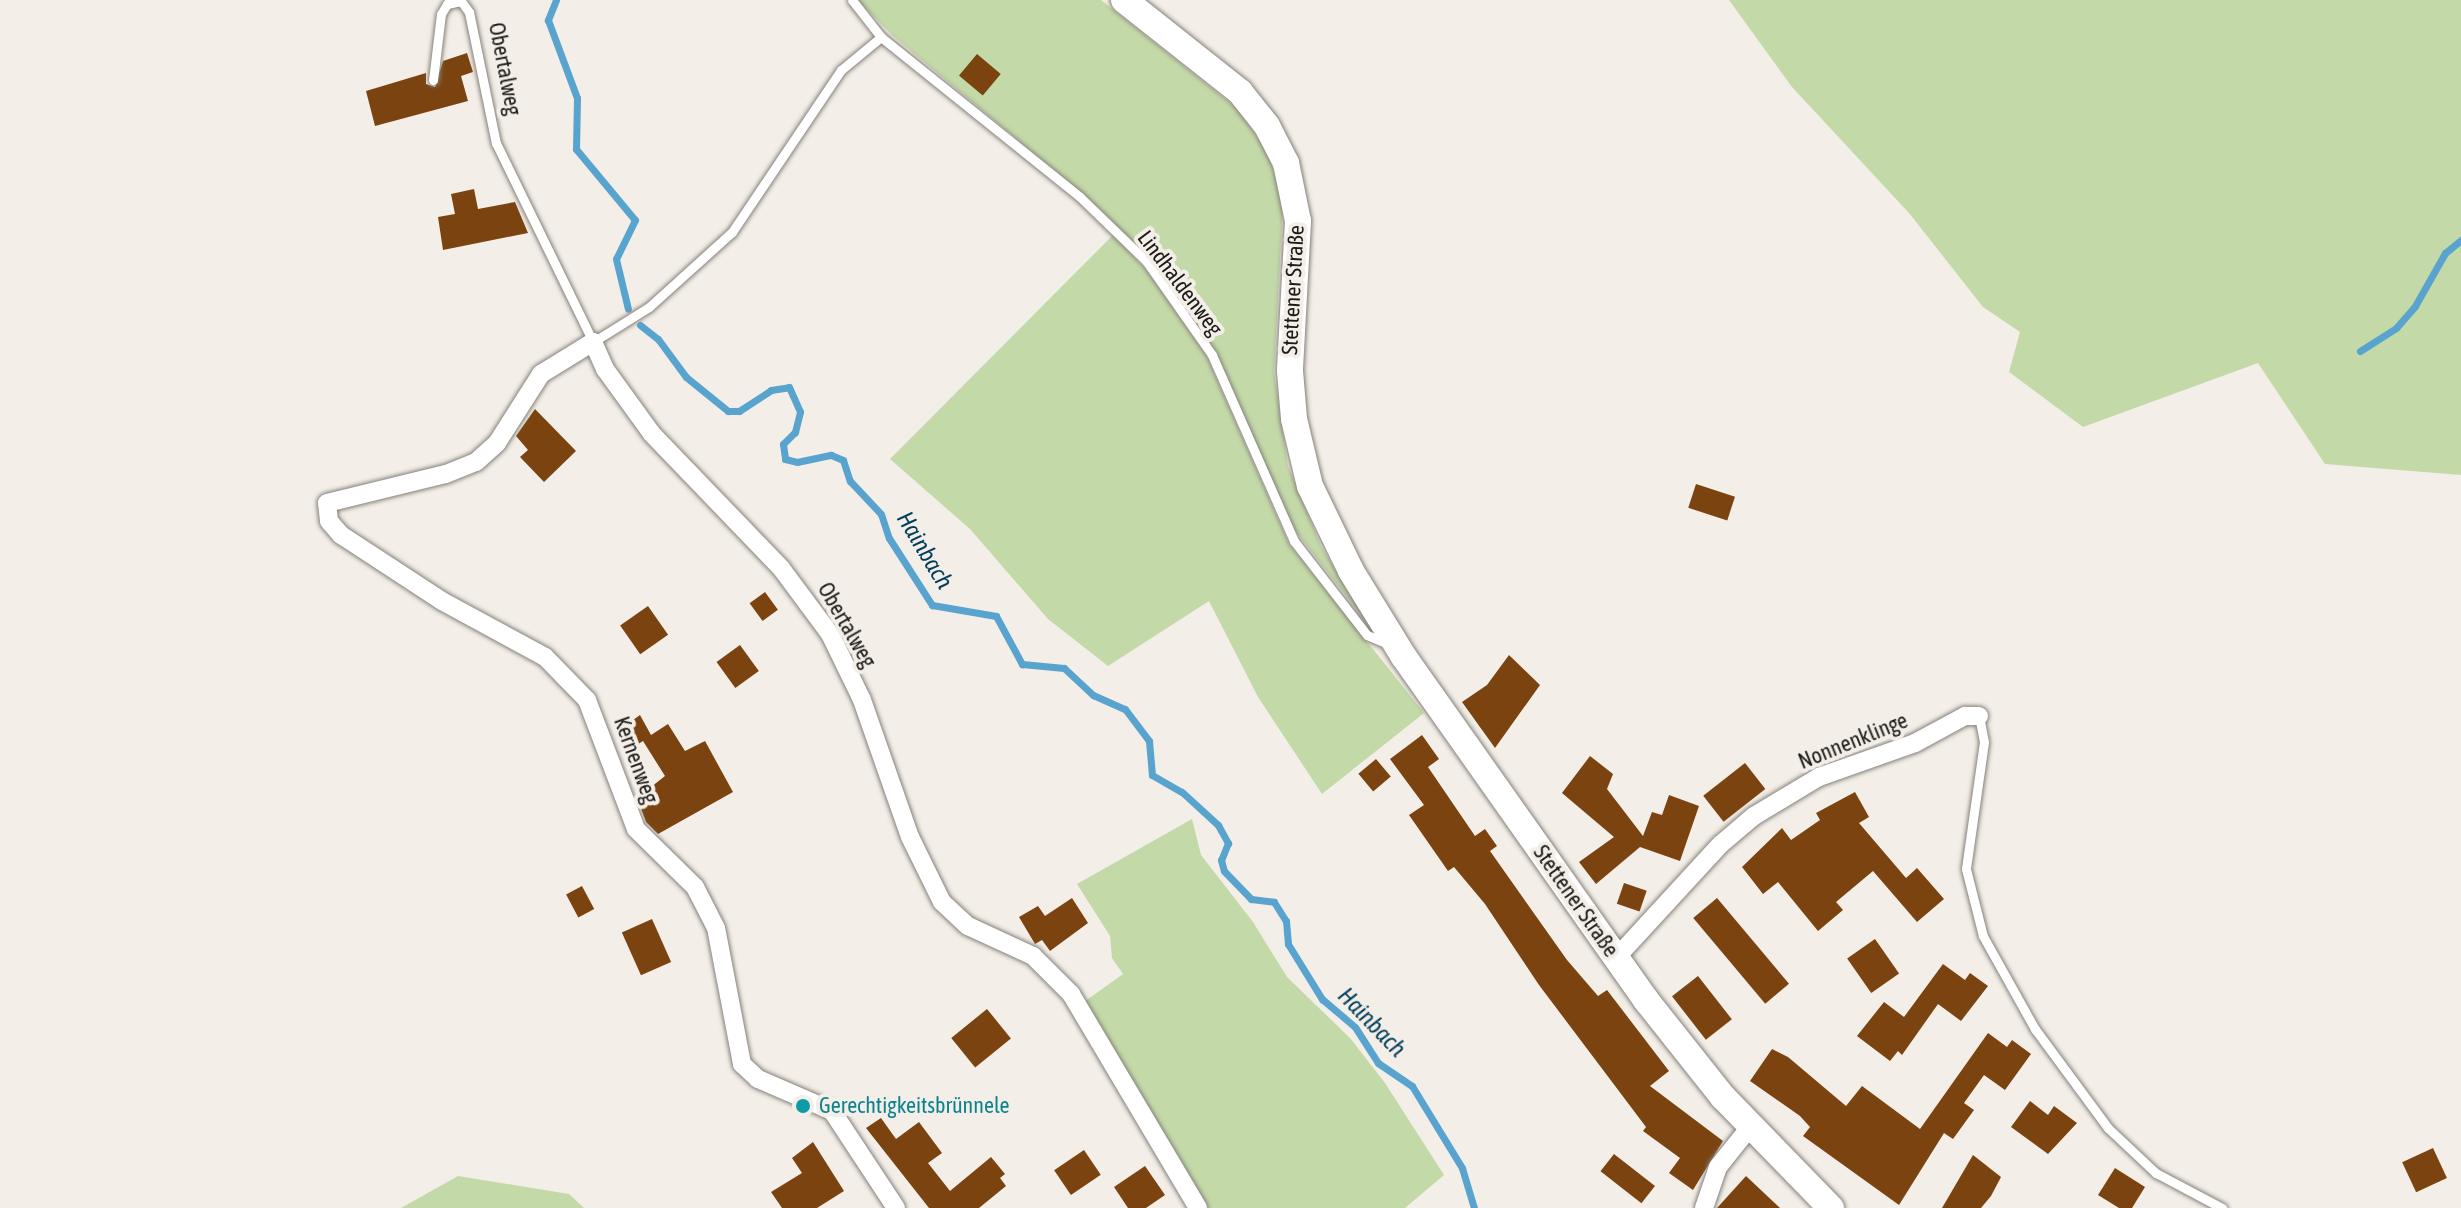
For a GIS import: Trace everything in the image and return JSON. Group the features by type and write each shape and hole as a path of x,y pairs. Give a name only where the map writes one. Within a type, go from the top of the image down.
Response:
{"main road":[{"name":"Stettener Straße","path":"1124,0 1240,92 1267,126 1286,163 1298,221 1292,402 1304,469 1351,571 1397,646 1616,958 1750,1127 1831,1208"}],"street":[{"name":"Kernenweg","path":"593,342 541,374 497,443 476,462 446,474 327,503 329,521 341,535 442,601 545,657 587,700 636,829 695,887 716,928 742,1064 758,1079 832,1111 896,1208"},
{"name":"Obertalweg","path":"593,342 605,369 652,434 810,603 862,700 901,816 942,902 968,926 1033,956 1071,994 1198,1208"},
{"name":"Nonnenklinge","path":"1616,958 1721,844 1754,816 1819,777 1915,743 1965,716 1979,716"},
{"path":"1704,1208 1718,1167 1750,1127"}],"lane":[{"name":"Lindhaldenweg","path":"852,0 881,37 1080,197 1147,262 1212,355 1294,541 1367,635 1397,646"},
{"path":"433,80 441,14 447,4 461,1"},
{"name":"Obertalweg","path":"461,1 469,12 496,143 593,342"},
{"path":"593,342 649,307 732,232 841,70 881,37"},
{"path":"1979,716 1984,742 1966,869 1980,931 2027,1016 2097,1115 2147,1167 2222,1208"}],"green space":[{"path":"858,0 1101,0 1240,111 1269,156 1283,204 1274,372 1288,466 1321,546 1368,624 1294,529 1214,349 1162,272 1090,200 893,36"},
{"path":"1729,0 2461,0 2461,475 2325,464 2258,363 2083,427 2009,372 2020,332 1983,307 1909,213 1792,87"},
{"path":"1113,235 1148,272 1207,357 1289,544 1424,713 1322,794 1258,697 1209,601 1108,666 1048,619 970,529 890,459"},
{"path":"1192,819 1201,855 1253,922 1287,977 1350,1038 1385,1083 1444,1175 1405,1208 1204,1208 1084,1002 1123,974 1112,958 1110,936 1077,884"},
{"path":"458,1176 569,1194 584,1208 401,1208"}],"building":[{"path":"467,53 473,72 461,76 468,101 375,126 366,91 426,73 426,84 435,87 443,61"},
{"path":"977,54 1001,74 983,95 959,75"},
{"path":"474,189 478,209 515,202 528,233 443,250 438,217 455,214 451,194"},
{"path":"535,409 576,451 544,482 520,457 528,450 516,436"},
{"path":"1696,484 1735,497 1727,520 1688,508"},
{"path":"765,592 778,610 763,621 750,603"},
{"path":"648,606 668,635 640,654 620,626"},
{"path":"740,645 759,671 735,688 717,662"},
{"path":"1509,655 1540,685 1495,748 1462,702 1487,685"},
{"path":"640,715 651,735 668,724 685,751 705,741 733,792 658,834 646,822 637,798 665,776 643,741 632,748 619,730"},
{"path":"1422,735 1439,759 1428,767 1475,836 1485,829 1497,846 1490,851 1567,960 1598,996 1607,990 1669,1071 1650,1086 1723,1141 1693,1190 1669,1173 1680,1158 1643,1131 1646,1127 1539,985 1485,904 1454,867 1448,871 1409,815 1424,805 1390,759"},
{"path":"1590,756 1613,774 1607,789 1643,836 1652,812 1662,815 1669,795 1699,806 1680,861 1640,847 1596,884 1579,862 1614,837 1562,793"},
{"path":"1376,759 1391,777 1373,791 1358,774"},
{"path":"1745,763 1765,789 1724,822 1703,796"},
{"path":"1855,792 1869,817 1859,823 1906,878 1917,868 1944,899 1917,922 1873,871 1836,902 1843,910 1818,931 1778,882 1763,894 1742,867 1782,828 1791,840 1820,820 1816,813"},
{"path":"1624,883 1647,891 1640,912 1617,904"},
{"path":"582,886 594,909 578,917 566,894"},
{"path":"1072,898 1088,923 1050,951 1042,940 1035,944 1019,917 1038,906 1045,916"},
{"path":"1717,898 1789,984 1765,1004 1693,918"},
{"path":"652,919 671,962 641,975 622,932"},
{"path":"1875,939 1899,973 1871,993 1847,959"},
{"path":"1943,964 1965,980 1970,973 1988,986 1961,1021 1938,1004 1902,1055 1898,1051 1890,1061 1857,1036 1884,1002 1904,1017"},
{"path":"1698,976 1732,1019 1706,1040 1672,996"},
{"path":"987,1009 1011,1039 975,1067 951,1038"},
{"path":"1988,1033 2007,1047 2012,1040 2031,1054 2005,1090 1984,1075 1964,1103 1974,1110 1953,1139 1944,1133 1899,1205 1803,1136 1810,1127 1800,1116 1750,1081 1772,1049 1788,1057 1846,1106 1862,1086 1920,1129"},
{"path":"2030,1101 2048,1115 2054,1106 2077,1123 2048,1154 2011,1127"},
{"path":"881,1118 896,1139 919,1122 942,1153 928,1163 950,1191 991,1157 1005,1174 1000,1178 1006,1186 979,1208 929,1208 866,1128"},
{"path":"813,1142 844,1191 817,1208 782,1208 771,1192 802,1173 792,1158"},
{"path":"2433,1148 2447,1178 2416,1192 2402,1162"},
{"path":"1084,1150 1101,1175 1071,1195 1054,1170"},
{"path":"1614,1154 1655,1186 1641,1203 1600,1171"},
{"path":"1973,1155 2001,1177 1991,1196 1981,1208 1942,1208"},
{"path":"1145,1166 1165,1195 1146,1208 1128,1208 1114,1187"},
{"path":"2115,1168 2145,1187 2132,1208 2119,1208 2098,1195"},
{"path":"1746,1176 1780,1208 1717,1208"}],"waterway":[{"name":"Hainbach","path":"556,0 548,20 577,98 576,149 635,220 616,259 628,309"},
{"path":"2360,351 2396,328 2415,306 2445,253 2461,240"},
{"name":"Hainbach","path":"640,325 658,339 686,377 728,411 739,411 771,390 789,387 800,412 795,432 783,444 785,459 797,462 831,455 843,460 850,481 881,514 889,538 932,605 996,616 1022,664 1064,668 1093,695 1125,709 1149,741 1152,775 1182,792 1218,825 1228,843 1221,860 1224,871 1251,899 1274,902 1286,921 1288,944 1322,999 1355,1027 1378,1063 1412,1086 1462,1168 1474,1208"}],"place":[{"name":"Gerechtigkeitsbrünnele","path":"803,1106"}]}
